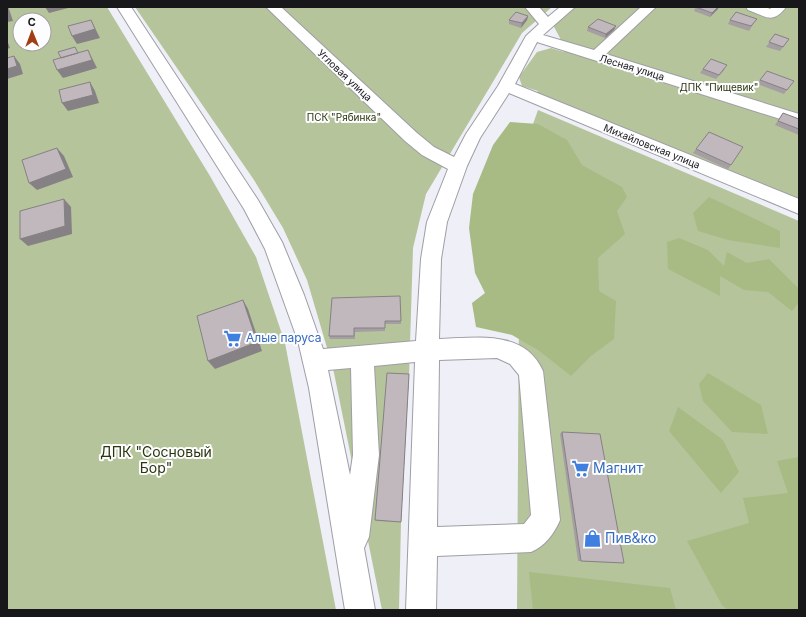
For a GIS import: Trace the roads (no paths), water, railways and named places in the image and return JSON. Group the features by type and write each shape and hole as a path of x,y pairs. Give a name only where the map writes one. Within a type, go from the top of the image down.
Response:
{"street":[{"path":"124,7 251,205 275,248 294,295 309,341 332,443 360,610"},
{"name":"Угловая улица","path":"273,7 411,137 428,151 458,166"},
{"path":"532,7 540,30"},
{"path":"421,610 427,350 431,259 437,222 458,166 472,138 540,30 568,7"},
{"path":"596,56 649,7"},
{"path":"753,7 773,14 779,7"},
{"name":"Лесная улица","path":"540,30 596,56 799,120"},
{"name":"Михайловская улица","path":"506,86 799,207"},
{"path":"314,361 427,350 498,348 518,356 531,371 546,520 531,538 423,542"},
{"path":"352,560 366,455 362,356"}],"place":[{"name":"Алые паруса","path":"233,338"},
{"name":"Магнит","path":"580,468"},
{"name":"Пив&ко","path":"592,538"}],"park label":[{"name":"ДПК \"Пищевик\"","path":"719,87"},
{"name":"ПСК \"Рябинка\"","path":"344,117"},
{"name":"ДПК \"Сосновый Бор\"","path":"156,460"}]}
